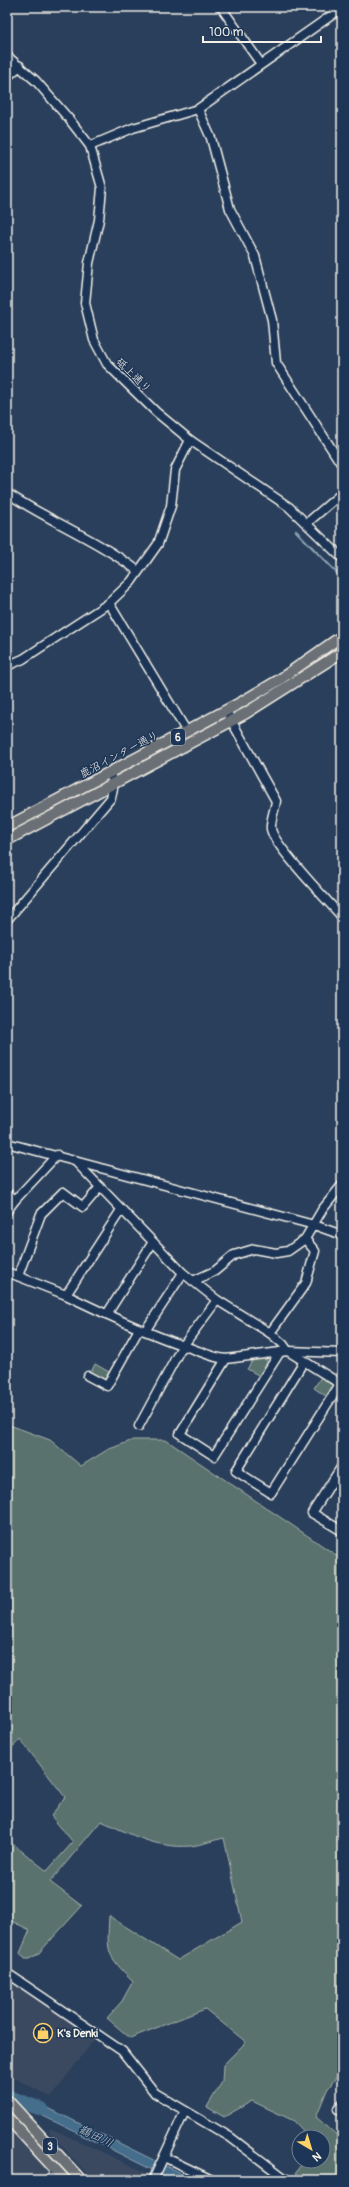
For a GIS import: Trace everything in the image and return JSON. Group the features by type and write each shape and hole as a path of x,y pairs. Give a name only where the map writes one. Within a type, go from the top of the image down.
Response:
{"main road":[{"name":"鹿沼インター通り","path":"7,827 226,711 280,680 342,636"},
{"name":"鹿沼インター通り","path":"7,840 232,721 342,652"},
{"name":"3","path":"7,2100 81,2180"},
{"name":"3","path":"7,2117 66,2180"}],"street":[{"path":"221,7 261,64"},
{"path":"90,146 133,128 198,109 342,8"},
{"name":"砥上通り","path":"7,56 36,81 70,119 90,146 102,188 99,220 89,264 84,303 94,340 107,364 125,384 190,440 272,494 307,523 342,558"},
{"path":"7,77 20,66"},
{"path":"198,109 211,138 230,209 255,256 272,320 276,363 342,465"},
{"path":"7,666 23,659 109,603 131,582 158,544 171,506 175,470 190,440"},
{"path":"7,493 27,506 119,556 138,571"},
{"path":"307,523 342,493"},
{"path":"109,603 187,732"},
{"path":"226,711 276,802 271,828 274,837 297,867 342,917"},
{"path":"7,920 111,798 114,783 109,773"},
{"path":"7,1144 74,1160 314,1225 342,1235"},
{"path":"7,1211 15,1200 56,1156"},
{"path":"74,1160 121,1210 139,1225 183,1273 217,1300 270,1333 283,1344 284,1351 214,1456 180,1434 226,1359"},
{"path":"193,1281 215,1271 234,1255 254,1249 276,1253 288,1251 305,1239 322,1210 342,1185"},
{"path":"18,1276 41,1214 63,1192 83,1207 100,1187"},
{"path":"7,1193 15,1200"},
{"path":"66,1295 121,1210"},
{"path":"270,1333 306,1283 315,1251 305,1239"},
{"path":"107,1314 153,1242"},
{"path":"7,1272 66,1295 142,1330 207,1355 226,1359 284,1351 342,1353"},
{"path":"88,1376 107,1386 142,1330 183,1273"},
{"path":"139,1426 180,1350 185,1347 217,1300"},
{"path":"284,1351 304,1361 341,1385 272,1493 236,1471 304,1361"},
{"path":"342,1466 312,1513 342,1531"},
{"path":"7,1973 122,2051 155,2093 230,2137 288,2180"},
{"path":"156,2179 164,2157 185,2111"},
{"path":"164,2157 212,2180"},
{"path":"48,2180 57,2171"}],"shaded area":[{"name":"K's Denki","path":"7,1978 96,2037 51,2097 7,2074"},
{"path":"7,2127 25,2146 57,2180 7,2180"},
{"path":"50,2128 151,2175 148,2180 93,2180 49,2132"}],"green space":[{"path":"265,1358 268,1363 260,1376 247,1369 253,1360"},
{"path":"95,1364 111,1373 107,1380 102,1380 90,1374"},
{"path":"321,1377 332,1385 332,1389 327,1397 314,1388"},
{"path":"7,1424 50,1440 81,1466 107,1450 133,1440 166,1440 342,1559 342,2069 327,2090 316,2117 330,2129 302,2129 294,2121 252,2101 224,2117 207,2107 222,2082 223,2065 246,2042 205,2009 130,2038 107,2018 122,2001 133,1981 113,1959 110,1953 108,1938 109,1916 178,1960 242,1922 224,1838 191,1846 166,1845 144,1840 101,1821 50,1882 82,1906 38,1954 29,1959 25,1959 20,1953 30,1930 7,1919 7,1842 14,1845 47,1871 73,1842 51,1816 65,1797 20,1739 7,1754"},
{"path":"331,2130 338,2136 342,2135 342,2180 338,2176 333,2180 304,2180 295,2173 298,2169 331,2169"}],"water":[{"path":"20,2097 40,2104 194,2180 173,2180 31,2110"}],"waterway":[{"path":"296,531 342,578"},
{"name":"鶴田川","path":"7,2096 41,2109"}],"place":[{"name":"K's Denki","path":"43,2033"}]}
